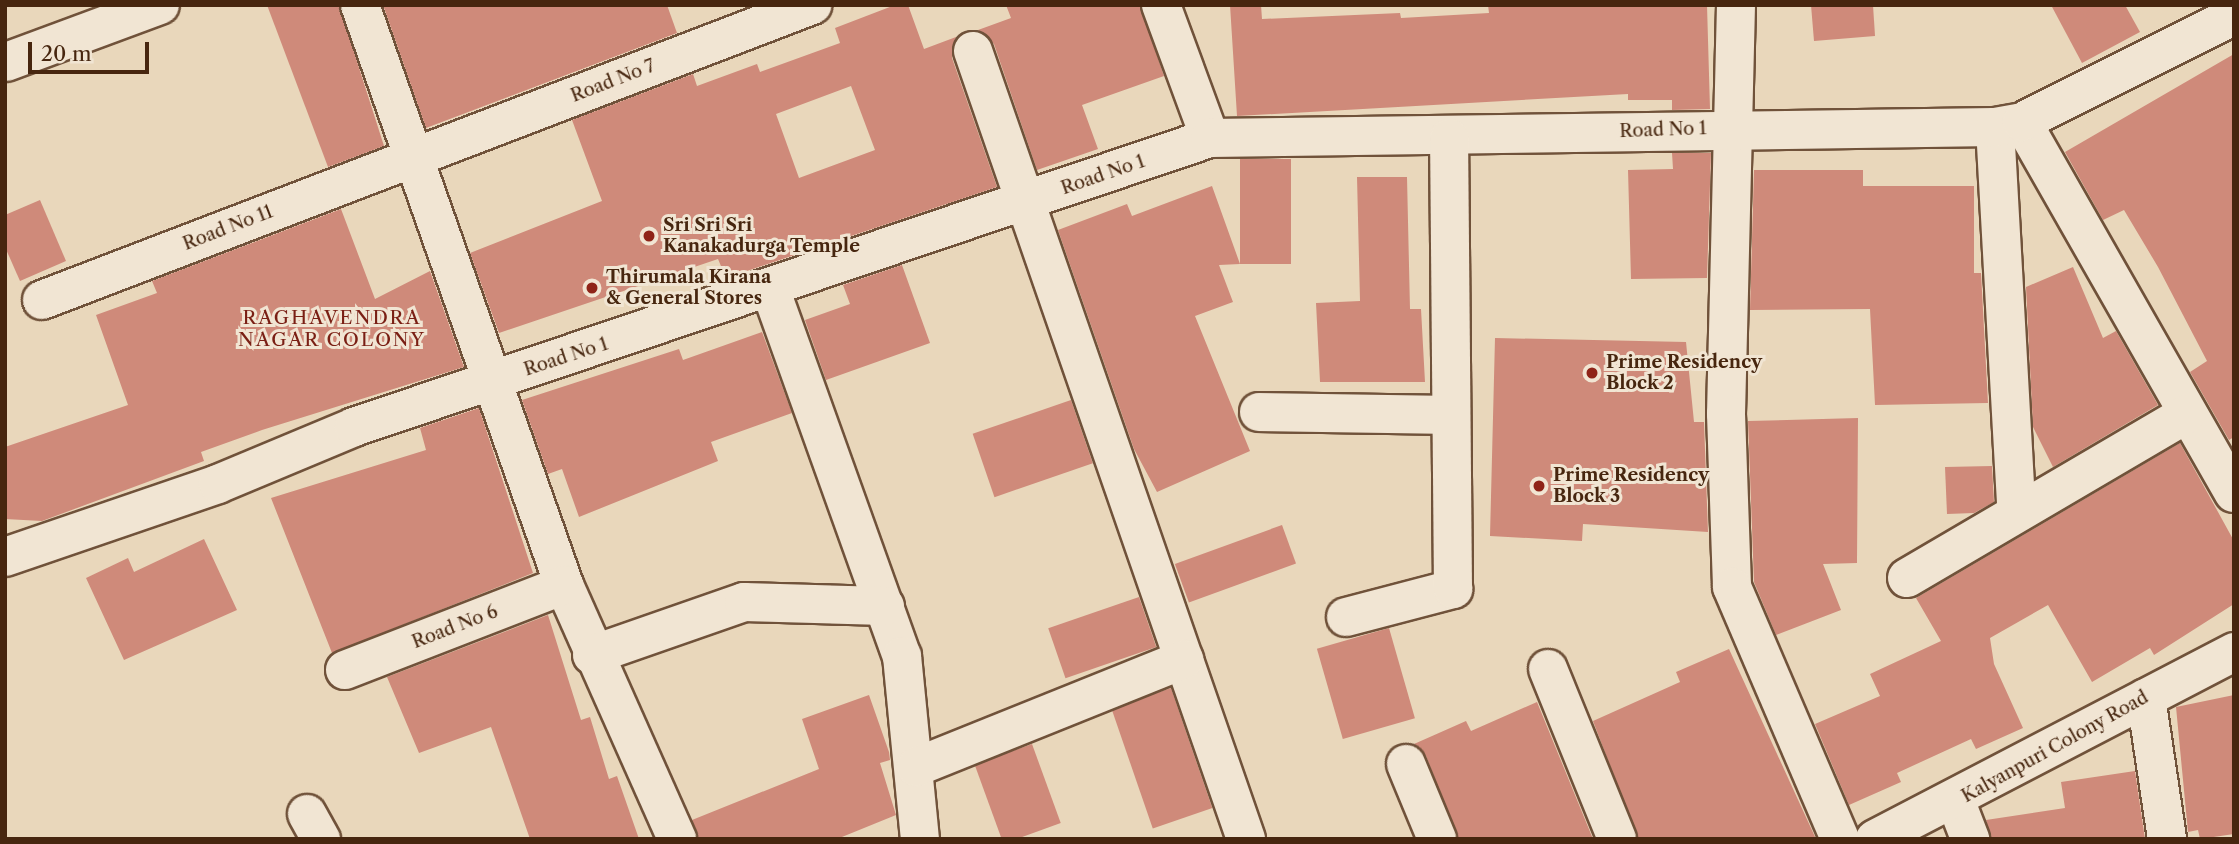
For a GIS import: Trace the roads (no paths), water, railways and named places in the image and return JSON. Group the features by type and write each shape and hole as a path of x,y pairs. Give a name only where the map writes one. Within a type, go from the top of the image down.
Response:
{"street":[{"path":"6,62 160,5"},
{"path":"360,5 496,380 564,585 592,655 677,839"},
{"name":"Road No 7","path":"414,157 812,5"},
{"path":"1161,5 1210,138"},
{"path":"1737,5 1726,414 1732,586 1840,839"},
{"name":"Road No 1","path":"5,557 496,380 771,291 1210,138 1449,138 1733,128 2009,124 2234,16"},
{"path":"973,51 1023,203 1246,839"},
{"path":"2009,124 2234,493"},
{"path":"2009,124 2016,508"},
{"path":"1346,617 1454,589 1449,138"},
{"name":"Road No 11","path":"42,300 414,157"},
{"path":"771,291 902,656 916,767 920,839"},
{"path":"1259,412 1451,415"},
{"path":"1907,578 2016,508 2186,414"},
{"name":"Road No 6","path":"345,670 564,585"},
{"path":"592,655 744,602 885,606"},
{"name":"Kalyanpuri Colony Road","path":"1875,839 1956,802 2234,652"},
{"path":"916,767 1184,659"},
{"path":"1548,669 1617,839"},
{"path":"2146,698 2167,839"},
{"path":"1406,764 1437,839"},
{"path":"1956,802 1970,839"}],"place":[{"name":"Sri Sri Sri Kanakadurga Temple","path":"649,236"},
{"name":"Thirumala Kirana & General Stores","path":"592,288"},
{"name":"Prime Residency Block 2","path":"1592,373"},
{"name":"Prime Residency Block 3","path":"1539,486"}],"district":[{"name":"RAGHAVENDRA NAGAR COLONY","path":"332,329"}]}
